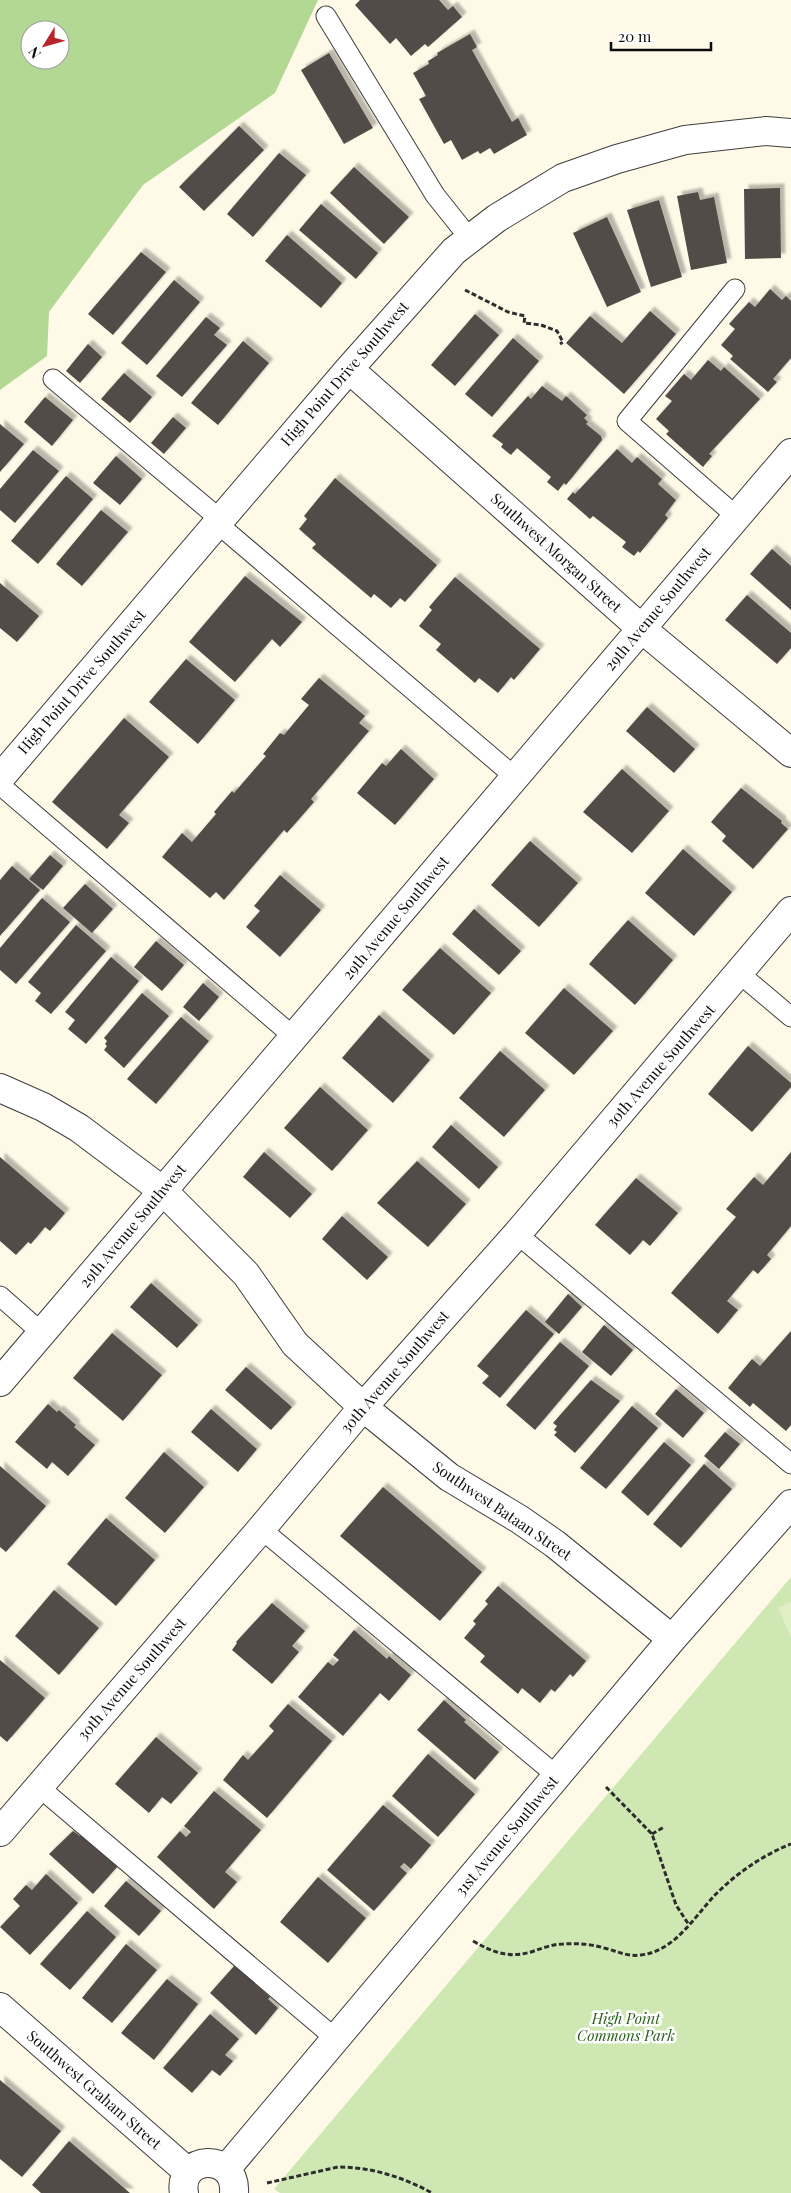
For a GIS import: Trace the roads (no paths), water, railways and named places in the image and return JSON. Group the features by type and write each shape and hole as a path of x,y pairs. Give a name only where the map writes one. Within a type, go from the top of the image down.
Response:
{"street":[{"name":"High Point Drive Southwest","path":"0,778 349,369 426,280 454,251 497,218 563,178 608,162 685,140 766,131 791,133"},
{"name":"Southwest Morgan Street","path":"349,369 642,629 791,753"},
{"name":"29th Avenue Southwest","path":"0,1382 791,453"},
{"name":"30th Avenue Southwest","path":"0,1832 261,1529 363,1407 517,1234 791,912"},
{"name":"Southwest Bataan Street","path":"0,1088 43,1107 79,1128 163,1190 246,1274 295,1344 363,1407 449,1477 519,1519 555,1544 672,1639"},
{"name":"31st Avenue Southwest","path":"230,2181 336,2039 672,1639 791,1504"},
{"name":"Southwest Graham Street","path":"0,2008 186,2183"},
{"path":"186,2183 194,2166 210,2162 230,2181"}],"lane":[{"path":"326,16 435,195 470,239"},
{"path":"735,289 627,421 736,517"},
{"path":"53,378 515,777"},
{"path":"0,785 294,1037"},
{"path":"740,974 791,1017"},
{"path":"517,1234 791,1464"},
{"path":"0,1296 42,1333"},
{"path":"261,1529 557,1776"},
{"path":"39,1787 336,2039"}],"park label":[{"name":"High Point Commons Park","path":"626,2028"}]}
